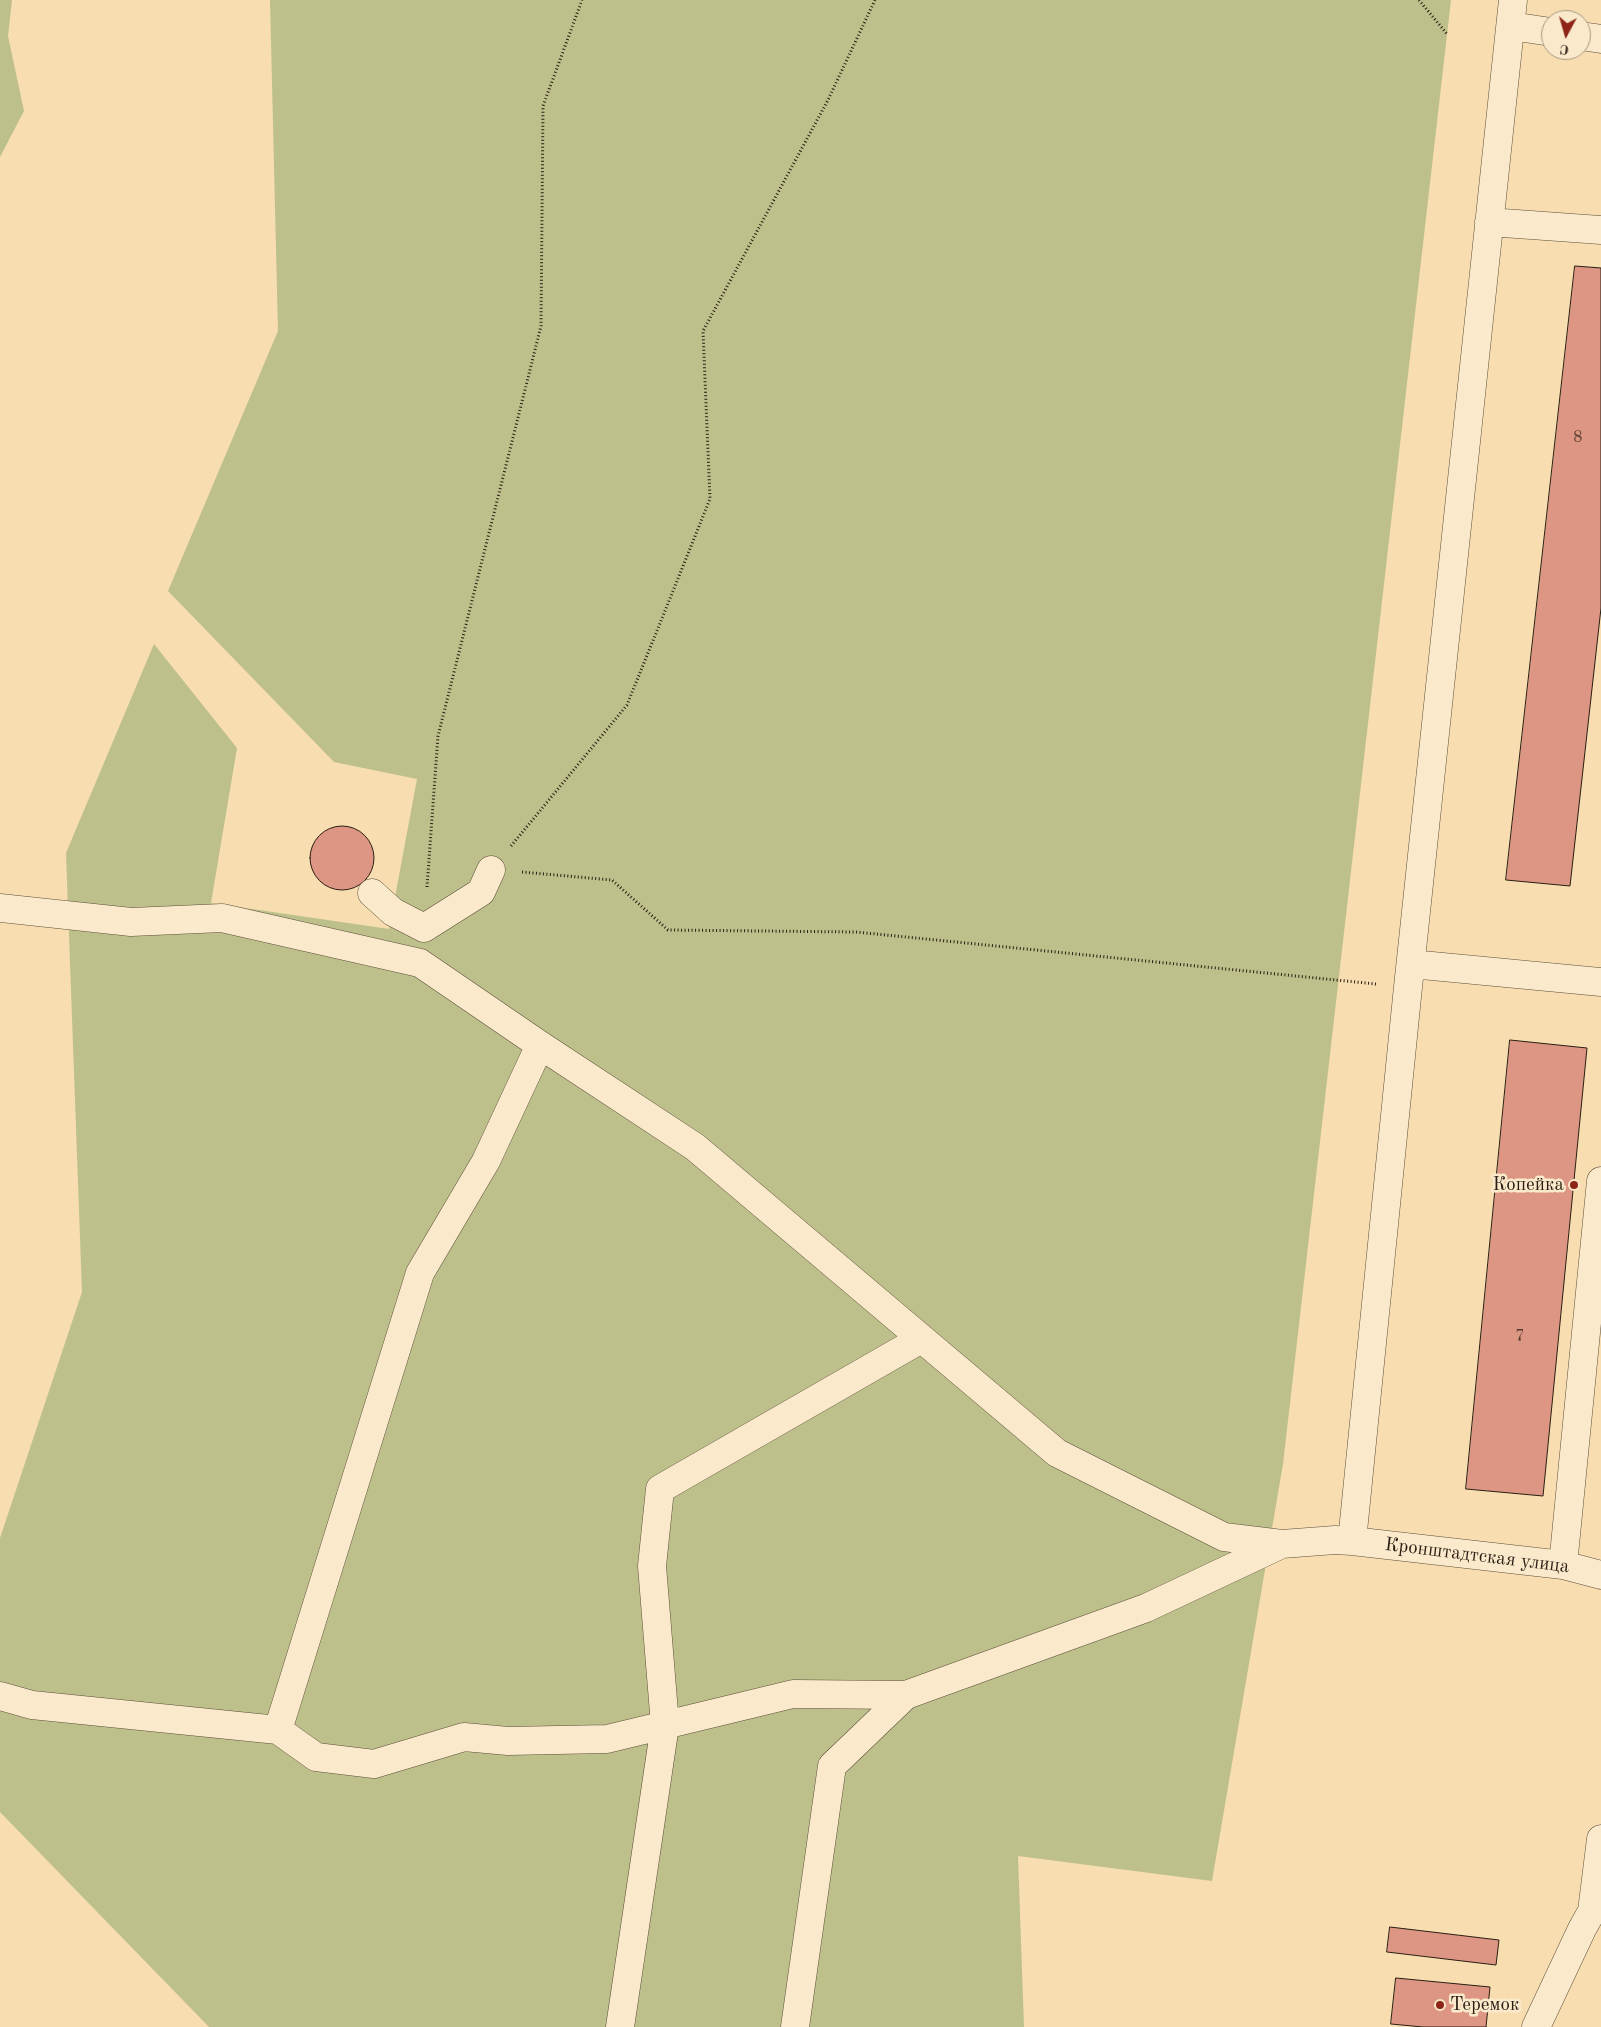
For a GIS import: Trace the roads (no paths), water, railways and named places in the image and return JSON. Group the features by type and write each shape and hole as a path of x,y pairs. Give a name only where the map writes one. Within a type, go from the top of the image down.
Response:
{"street":[{"path":"1352,1541 1409,976 1512,13 1541,27"},
{"path":"1489,222 1601,230"},
{"path":"424,928 482,892 491,870"},
{"path":"372,893 392,912 424,928"},
{"path":"0,908 131,922 222,918 420,963 695,1147 1057,1453 1224,1537 1282,1544"},
{"path":"420,963 424,928"},
{"path":"1409,976 1601,982"},
{"path":"278,1730 420,1274 486,1161 540,1045"},
{"path":"1563,1565 1601,1181"},
{"path":"620,2027 664,1725 652,1566 660,1490 920,1339"},
{"name":"Кронштадтская улица","path":"1282,1544 1335,1540 1352,1541 1563,1565 1601,1575"},
{"path":"0,1696 32,1705 278,1730 316,1757 374,1764 464,1737 508,1741 607,1739 793,1694 906,1695 1146,1608 1282,1544"},
{"path":"795,2027 832,1766 906,1695"},
{"path":"1536,2027 1582,1929 1597,1912 1601,1839"}],"place":[{"name":"Копейка","path":"1574,1185"},
{"name":"Теремок","path":"1440,2005"}]}
